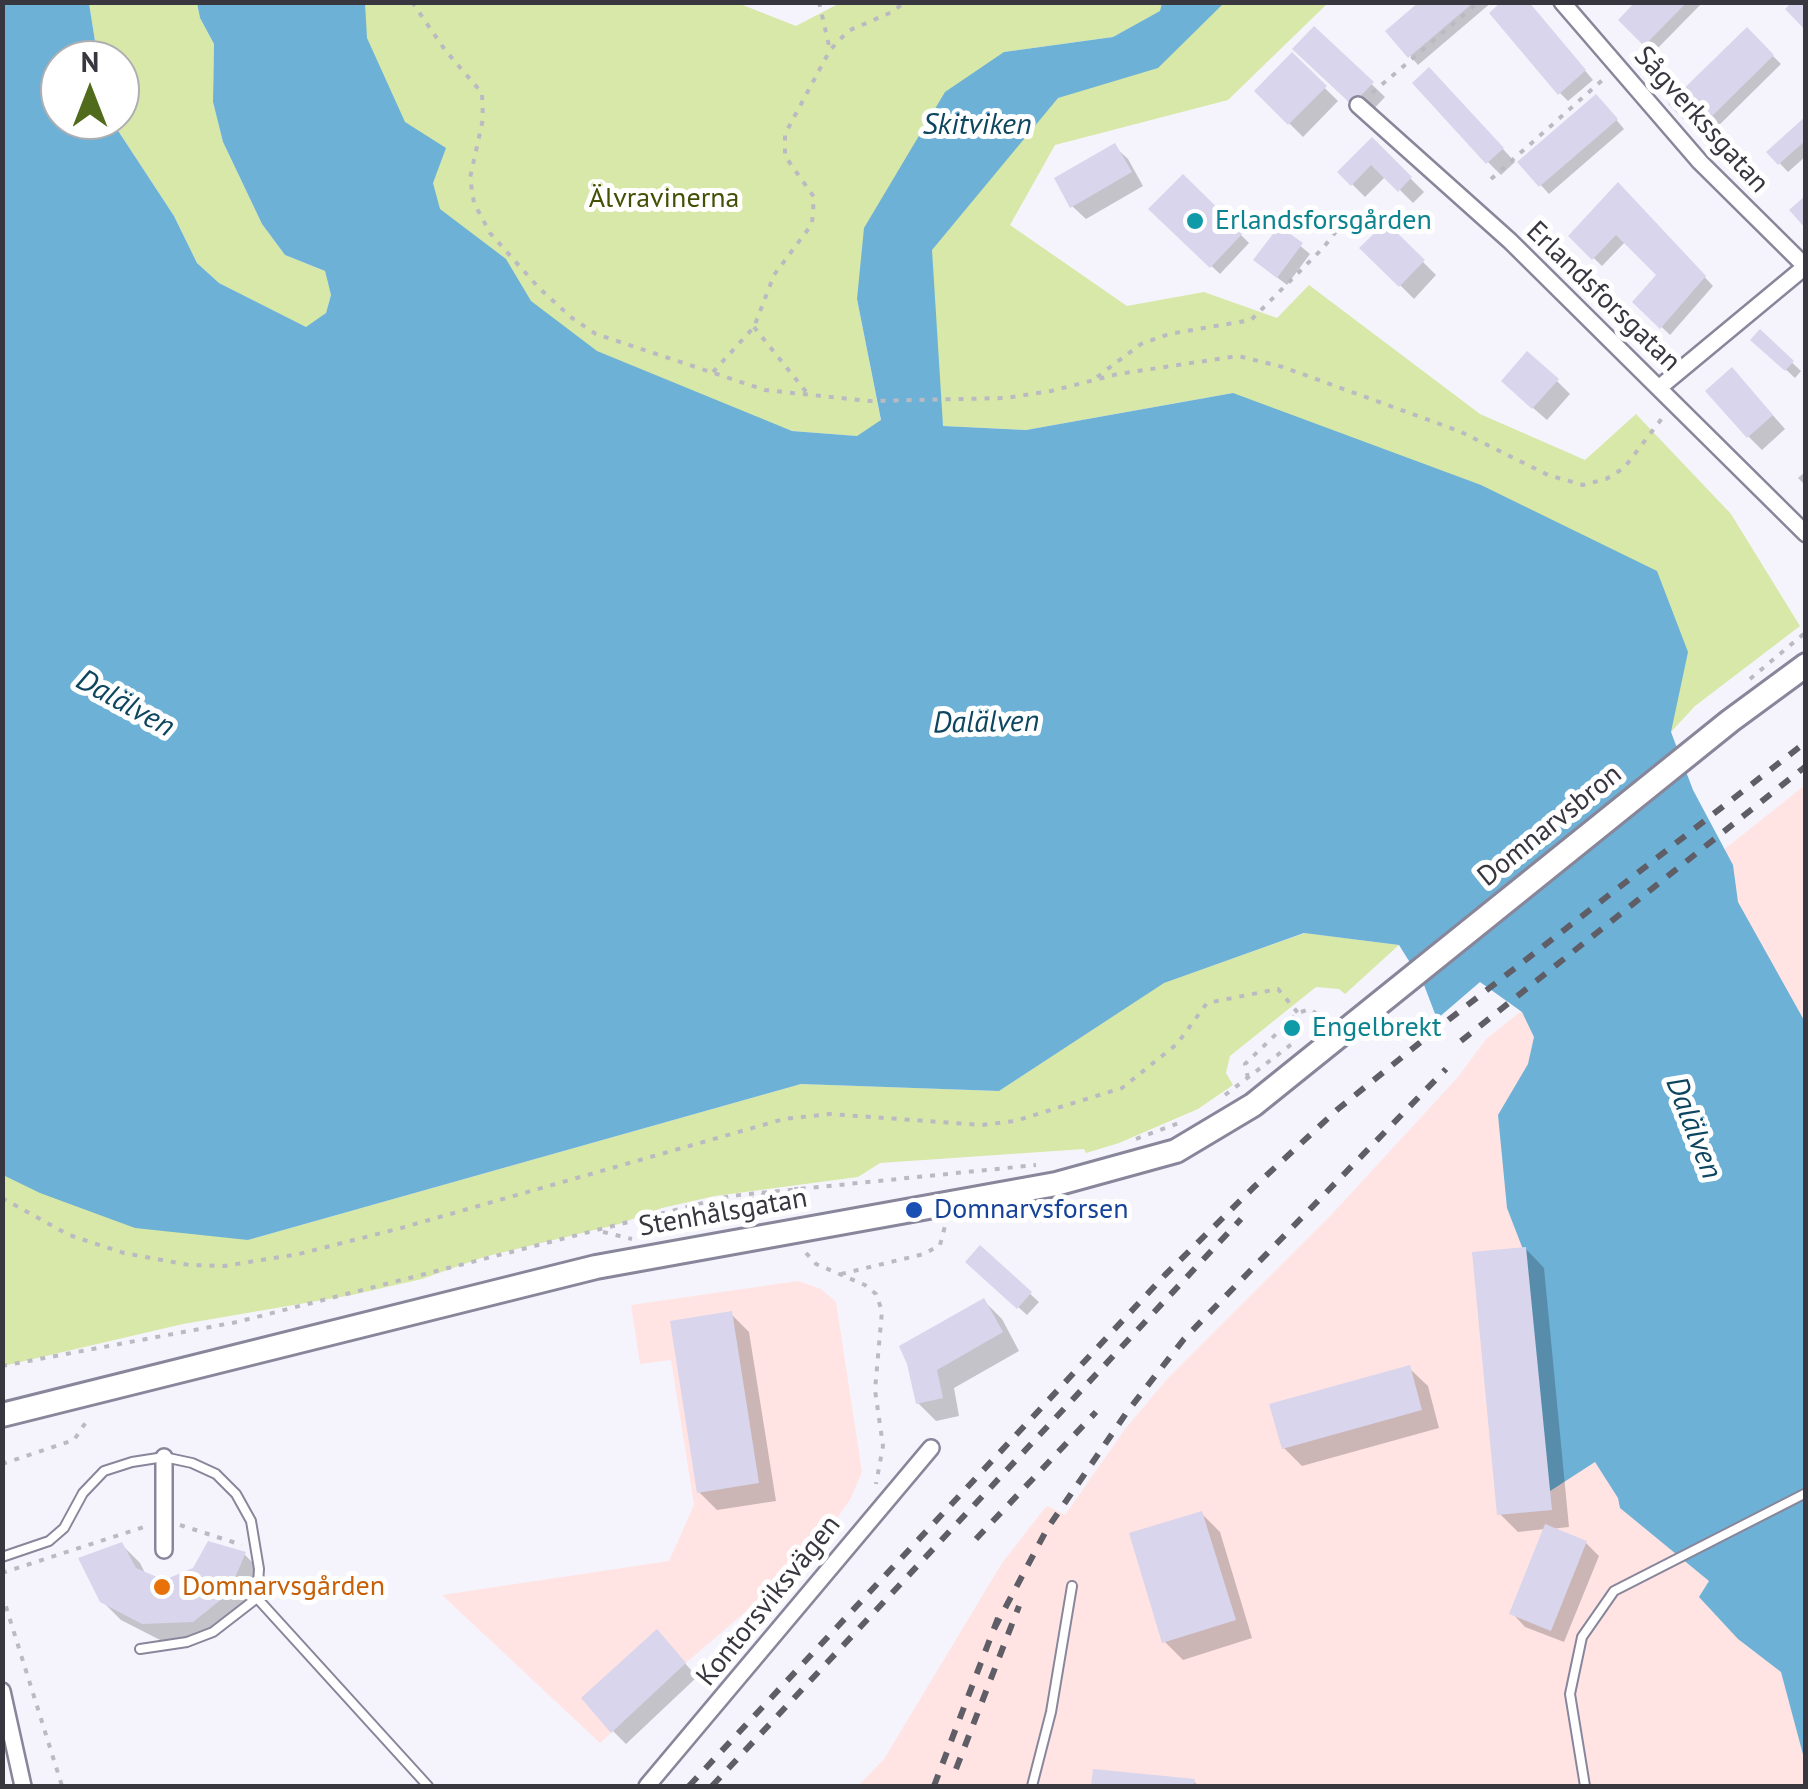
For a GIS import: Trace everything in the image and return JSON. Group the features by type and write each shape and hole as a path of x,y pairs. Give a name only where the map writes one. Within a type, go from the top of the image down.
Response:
{"street":[{"name":"Sågverkssgatan","path":"1562,2 1700,162 1805,266"},
{"name":"Erlandsforsgatan","path":"1358,105 1510,242 1806,534"},
{"path":"1660,388 1805,266"},
{"name":"Domnarvsbron","path":"1407,978 1730,720 1806,665"},
{"name":"Stenhålsgatan","path":"2,1415 596,1267 1056,1184 1176,1150 1252,1105 1407,978"},
{"name":"Kontorsviksvägen","path":"647,1786 931,1448"},
{"path":"164,1458 164,1550"},
{"path":"2,1691 23,1786"}],"lane":[{"path":"2,1557 50,1541 64,1528 83,1493 104,1471 164,1458 216,1474 236,1494 251,1521 257,1598 428,1786"},
{"path":"1585,1786 1570,1694 1582,1636 1614,1591 1806,1493"},
{"path":"1032,1786 1051,1712 1072,1586"},
{"path":"140,1649 186,1642 213,1632 257,1598"}],"path":[{"path":"412,2 445,50 482,92 483,119 470,178 474,203 490,233 539,288 596,334 765,390 869,401 1021,396 1194,360 1238,356 1284,367 1426,419 1548,475 1582,485 1606,479 1624,468 1652,427 1677,403"},
{"path":"819,2 830,50"},
{"path":"713,372 754,327 774,275 812,224 814,197 785,156 785,134 830,50 848,31 906,2"},
{"path":"1358,105 1480,2"},
{"path":"1491,179 1618,66"},
{"path":"1093,380 1141,344 1169,334 1251,320 1323,248 1348,216"},
{"path":"754,327 807,393"},
{"path":"2,1198 69,1235 124,1252 224,1266 299,1254 400,1228 784,1118 830,1114 982,1125 1015,1121 1122,1088 1178,1044 1207,1003 1278,989 1298,1013"},
{"path":"1248,1078 1245,1064 1298,1013 1310,1009 1325,1020"},
{"path":"1217,1102 1309,1031"},
{"path":"1130,1141 1184,1121"},
{"path":"2,1366 237,1322 730,1196 1040,1164"},
{"path":"796,1187 800,1210"},
{"path":"691,1228 770,1191"},
{"path":"841,1274 924,1254 940,1244 947,1226 936,1228"},
{"path":"598,1231 632,1239"},
{"path":"806,1252 816,1264 876,1294 882,1311 875,1390 883,1446 870,1499"},
{"path":"2,1464 74,1440 88,1420"},
{"path":"2,1573 164,1520 256,1549"},
{"path":"2,1594 62,1786"}],"shaded area":[{"path":"1805,785 1805,1786 858,1786 884,1759 1002,1563 1044,1509 1048,1506 1065,1515 1125,1429 1167,1379 1332,1214 1458,1077 1486,1039"},
{"path":"798,1281 821,1289 836,1302 862,1472 850,1500 809,1557 600,1743 442,1595 669,1561 694,1505 671,1360 640,1364 631,1305"}],"green space":[{"name":"Älvravinerna","path":"355,2 735,2 796,26 840,3 1162,3 1161,11 1113,37 1004,52 857,299 881,421 857,436 792,431 582,359 434,220 400,118 353,16"},
{"path":"89,3 197,3 214,44 213,102 223,142 262,224 285,255 325,271 331,295 326,313 307,328 219,283 197,263 174,216 124,140 140,140 140,40 95,40"},
{"path":"1223,3 1328,3 1228,100 1055,145 1010,225 1127,306 1204,292 1277,318 1309,285 1480,414 1585,460 1636,414 1731,514 1800,626 1695,706 1671,732 1233,393 1026,430 943,426 914,246 994,129"},
{"path":"1305,933 1399,945 1345,994 1339,989 1316,987 1230,1056 1226,1073 1233,1085 1198,1109 1119,1143 1086,1153 1084,1149 880,1163 858,1177 715,1196 662,1208 619,1224 484,1257 422,1279 183,1324 3,1366 2,1168 248,1240 801,1084 999,1091 1163,983"}],"water":[{"path":"2,3 89,3 95,40 40,40 40,140 124,140 174,216 197,263 219,283 306,327 326,313 331,295 325,271 285,255 262,224 223,142 213,102 214,44 197,3 365,3 367,38 405,122 446,148 433,183 440,209 506,259 531,301 597,351 792,431 857,436 881,420 857,299 864,228 945,92 1004,52 1113,37 1160,11 1162,3 1224,3 1158,68 1058,98 932,250 943,426 1026,430 1233,393 1481,485 1657,571 1688,652 1671,732 1693,790 1733,865 1738,902 1805,1022 1805,1762 1781,1672 1738,1639 1699,1597 1709,1581 1620,1508 1618,1498 1595,1462 1547,1493 1524,1252 1507,1208 1498,1115 1528,1064 1534,1037 1522,1012 1480,982 1437,1019 1424,985 1399,945 1304,933 1164,983 999,1091 801,1084 248,1240 135,1228 3,1175"}],"building":[{"path":"1419,2 1474,2 1408,58 1385,31"},
{"path":"1501,2 1529,2 1586,70 1558,95 1489,13"},
{"path":"1635,2 1687,2 1644,46 1618,20"},
{"path":"1792,2 1806,2 1806,31 1785,9"},
{"path":"1314,26 1374,82 1352,105 1292,49"},
{"path":"1747,27 1774,55 1696,132 1668,104"},
{"path":"1292,52 1327,86 1288,125 1254,91"},
{"path":"1429,67 1504,148 1486,164 1412,83"},
{"path":"1596,94 1618,119 1539,187 1517,162"},
{"path":"1806,116 1806,140 1778,165 1766,152"},
{"path":"1372,137 1412,177 1398,192 1371,165 1351,186 1337,172"},
{"path":"1115,143 1132,172 1070,208 1054,178"},
{"name":"Erlandsforsgården","path":"1183,174 1243,233 1210,268 1148,209"},
{"path":"1618,182 1706,276 1660,329 1632,302 1656,275 1616,235 1592,260 1568,236"},
{"path":"1806,195 1806,229 1789,210"},
{"path":"1386,222 1425,260 1399,287 1359,248"},
{"path":"1279,226 1303,243 1277,278 1253,260"},
{"path":"1760,329 1794,361 1785,371 1750,340"},
{"path":"1527,351 1559,379 1532,409 1501,381"},
{"path":"1732,367 1773,415 1747,438 1705,391"},
{"path":"980,1245 1032,1292 1017,1309 965,1262"},
{"path":"1526,1247 1552,1510 1497,1515 1472,1252"},
{"path":"984,1298 1003,1332 937,1370 943,1398 916,1404 899,1346"},
{"path":"732,1311 759,1483 697,1493 670,1321"},
{"path":"1410,1365 1422,1410 1282,1449 1269,1404"},
{"path":"1202,1511 1236,1620 1162,1643 1129,1533"},
{"path":"1545,1524 1587,1541 1551,1631 1509,1614"},
{"name":"Domnarvsgården","path":"208,1541 246,1552 228,1594 193,1622 142,1624 100,1602 78,1558 122,1542 136,1568 164,1580 193,1568"},
{"path":"657,1629 686,1663 611,1733 581,1698"},
{"path":"1093,1769 1195,1779 1194,1786 1091,1786"}],"railway":[{"path":"689,1786 1165,1275 1254,1187 1338,1109 1438,1028 1806,742"},
{"path":"1461,1041 1806,766"},
{"path":"994,1629 1047,1529 1127,1412 1184,1339 1446,1069"},
{"path":"712,1786 1241,1219"},
{"path":"976,1539 1096,1412"},
{"path":"956,1769 1019,1606"},
{"path":"934,1786 998,1618"}],"place":[{"name":"Erlandsforsgården","path":"1195,221"},
{"name":"Engelbrekt","path":"1292,1028"},
{"name":"Domnarvsforsen","path":"914,1210"},
{"name":"Domnarvsgården","path":"162,1587"}],"water label":[{"name":"Skitviken","path":"977,125"},
{"name":"Dalälven","path":"125,704"},
{"name":"Dalälven","path":"986,723"},
{"name":"Dalälven","path":"1693,1128"}]}
